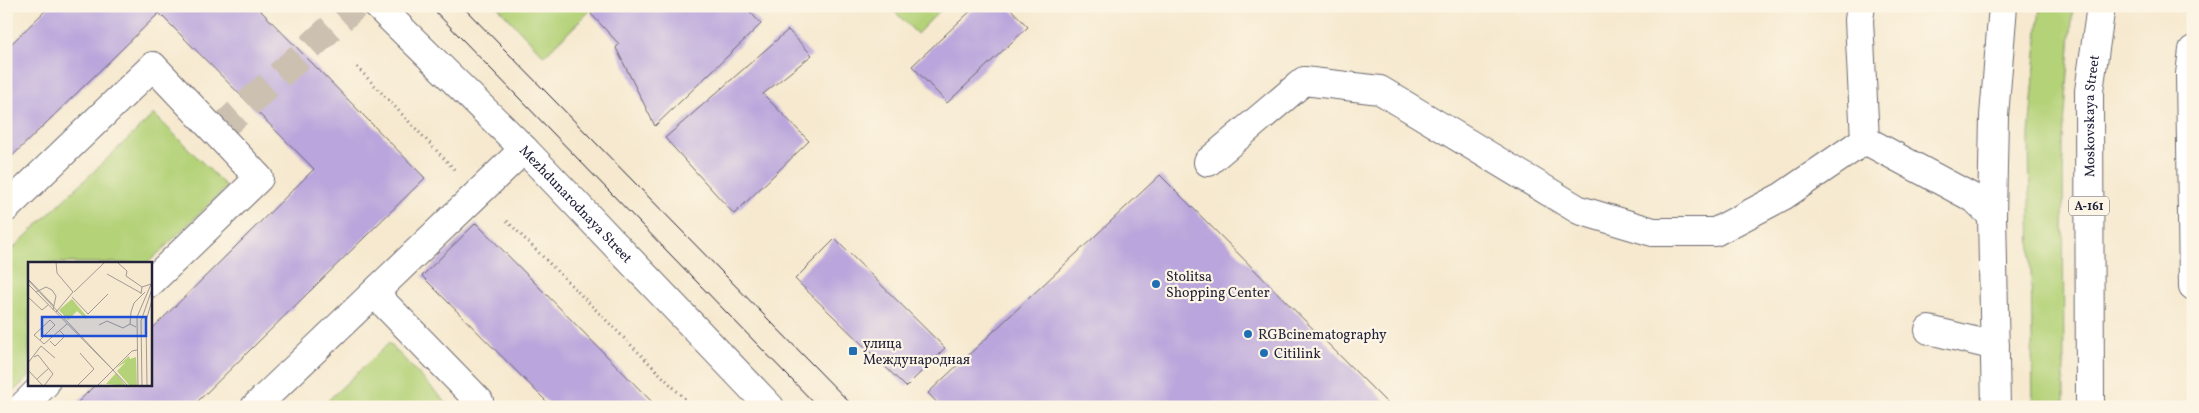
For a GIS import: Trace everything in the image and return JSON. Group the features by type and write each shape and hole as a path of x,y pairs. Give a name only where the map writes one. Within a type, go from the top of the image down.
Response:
{"main road":[{"name":"Mezhdunarodnaya Street","path":"378,6 524,149 770,407"},
{"path":"1861,6 1859,20 1865,140"},
{"path":"1996,407 1992,216 1994,116 2003,6"},
{"name":"Moskovskaya Street","path":"2090,407 2089,91 2101,6"},
{"path":"2193,50 2190,74 2193,286"},
{"path":"6,208 153,66 259,178 151,282"},
{"path":"1208,162 1304,81 1380,90 1579,210 1653,232 1715,232 1783,196 1865,140"},
{"path":"1865,140 1974,199 1992,216"},
{"path":"255,407 375,294 524,149"},
{"path":"375,294 480,402 474,407"},
{"path":"1929,330 1995,346"},
{"path":"22,407 43,386"}],"path":[{"path":"357,67 456,170"},
{"path":"507,221 693,407"}],"green space":[{"path":"497,6 595,6 544,56"},
{"path":"889,6 944,6 917,34"},
{"path":"2040,6 2073,6 2063,140 2064,407 2033,407 2029,135"},
{"path":"154,114 227,187 149,262 28,262 28,378 6,398 6,255"},
{"path":"389,343 450,407 321,407"}],"building":[{"path":"50,6 256,6 425,178 192,407 73,407 94,386 151,386 151,330 314,169 159,13 6,162 6,49"},
{"path":"600,6 745,6 761,24 655,126 616,48 619,44 591,14"},
{"path":"976,6 1008,6 1028,27 947,103 912,66"},
{"path":"788,30 812,55 763,94 809,141 734,214 665,138"},
{"name":"Stolitsa Shopping Center","path":"1160,175 1391,407 941,407 928,393"},
{"path":"476,223 657,407 552,407 422,276"},
{"path":"835,239 945,348 906,387 795,279"}],"tunnel":[{"path":"217,132 355,6"}],"tram line":[{"path":"430,6 818,407"},
{"path":"462,6 854,407"}],"place":[{"name":"Stolitsa Shopping Center","path":"1156,284"},
{"name":"RGBcinematography","path":"1248,334"},
{"name":"улица Международная","path":"853,351"},
{"name":"Citilink","path":"1264,353"}]}
